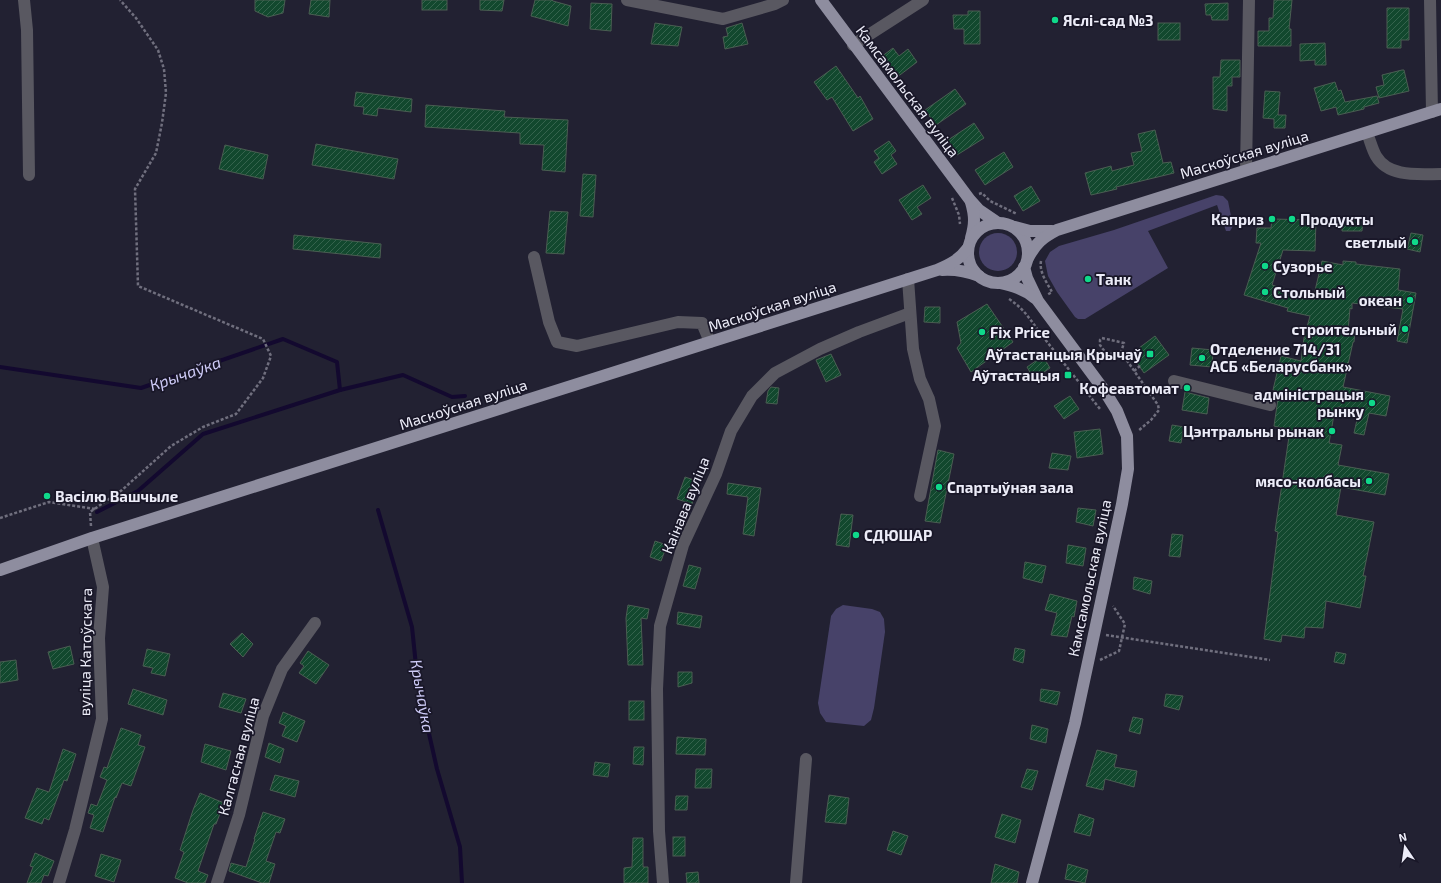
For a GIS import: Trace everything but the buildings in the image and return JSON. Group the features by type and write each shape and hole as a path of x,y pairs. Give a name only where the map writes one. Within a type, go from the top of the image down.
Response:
{"main road":[{"name":"Камсамольская вуліца","path":"821,0 970,200 979,210 998,223"},
{"name":"Маскоўская вуліца","path":"1026,262 1033,248 1043,237 1057,230 1436,111"},
{"name":"Камсамольская вуліца","path":"970,200 974,214 974,225 970,243"},
{"path":"998,223 1013,226 1022,234 1027,246 1026,262 1018,275 1010,280 1000,283 990,282 980,277 972,269 968,259 970,243 978,230 987,225 998,223"},
{"name":"Маскоўская вуліца","path":"1013,226 1030,232 1057,230"},
{"name":"Маскоўская вуліца","path":"0,570 92,538 937,270 960,258 970,243"},
{"name":"Камсамольская вуліца","path":"1026,262 1027,278 1038,301 1104,390 1117,411 1126,436 1128,469 1122,504 1075,723 1032,883"},
{"name":"Маскоўская вуліца","path":"937,270 953,269 967,271 980,277"},
{"name":"Камсамольская вуліца","path":"1000,283 1018,288 1028,293 1038,301"}],"street":[{"path":"24,0 27,30 29,175"},
{"path":"627,0 723,19 775,4 783,0"},
{"path":"854,45 923,0"},
{"path":"1246,170 1249,0"},
{"path":"1430,0 1436,111"},
{"path":"1367,132 1376,157 1389,168 1405,174 1441,174"},
{"path":"534,257 550,322 557,342 577,346 678,322 702,323 710,342"},
{"path":"908,279 913,349 920,379 929,399 934,426 920,496"},
{"name":"Каінава вуліца","path":"663,883 659,831 657,689 660,626 683,545 716,474 731,431 752,396 774,373 853,335 910,313"},
{"path":"1174,381 1270,405"},
{"name":"вуліца Катоўскага","path":"60,883 75,830 102,720 99,638 103,587 92,538"},
{"name":"Калгасная вуліца","path":"217,883 239,815 263,716 282,669 315,623"},
{"path":"796,883 806,759"}],"path":[{"path":"92,538 90,512 122,490 172,446 203,427 236,414 264,378 271,356 263,339 138,286 135,189 156,153 166,93 164,69 158,50 136,18 120,0"},
{"path":"948,193 957,210 960,223 959,231"},
{"path":"957,210 982,193 990,201 1019,215"},
{"path":"1023,311 1052,292 1044,279 1040,264 1042,260"},
{"path":"1008,299 1014,302 1030,318 1104,414"},
{"path":"1102,338 1124,343 1121,352 1112,354 1105,352 1100,345 1100,340 1102,338"},
{"path":"1134,371 1140,366"},
{"path":"0,518 49,502 95,509"},
{"path":"1094,634 1270,660"}],"shaded area":[{"path":"1216,195 1223,196 1228,201 1233,226 1230,231 1226,231 1217,205 1148,231 1168,268 1085,319 1078,319 1075,317 1057,292 1048,276 1045,261 1050,252 1059,246 1114,230"},
{"path":"994,233 1002,233 1012,238 1016,245 1016,259 1012,266 1002,271 994,271 984,266 982,263 979,256 979,248 984,238 987,236"},
{"path":"843,605 872,609 880,612 884,619 885,632 874,708 871,720 864,726 826,722 820,713 818,703 831,616 836,609"}],"waterway":[{"name":"Крычаўка","path":"0,367 141,388 283,339 337,362 340,390"},
{"path":"97,512 138,491 203,434 340,390 403,375 452,397 465,396"},
{"name":"Крычаўка","path":"378,510 412,627 418,685 437,769 460,847 462,883"}],"place":[{"name":"Яслі-сад №3","path":"1055,20"},
{"name":"Каприз","path":"1272,219"},
{"name":"Продукты","path":"1292,219"},
{"name":"светлый","path":"1415,242"},
{"name":"Сузорье","path":"1265,266"},
{"name":"Танк","path":"1088,279"},
{"name":"Стольный","path":"1265,292"},
{"name":"океан","path":"1410,300"},
{"name":"строительный","path":"1405,329"},
{"name":"Fix Price","path":"982,332"},
{"name":"Аўтастанцыя Крычаў","path":"1150,354"},
{"name":"Отделение 714/31 АСБ «Беларусбанк»","path":"1202,358"},
{"name":"Аўтастацыя","path":"1068,375"},
{"name":"Кофеавтомат","path":"1187,388"},
{"name":"адміністрацыя рынку","path":"1372,403"},
{"name":"Цэнтральны рынак","path":"1332,431"},
{"name":"мясо-колбасы","path":"1369,481"},
{"name":"Спартыўная зала","path":"939,487"},
{"name":"Васілю Вашчыле","path":"47,496"},
{"name":"СДЮШАР","path":"856,535"}]}
